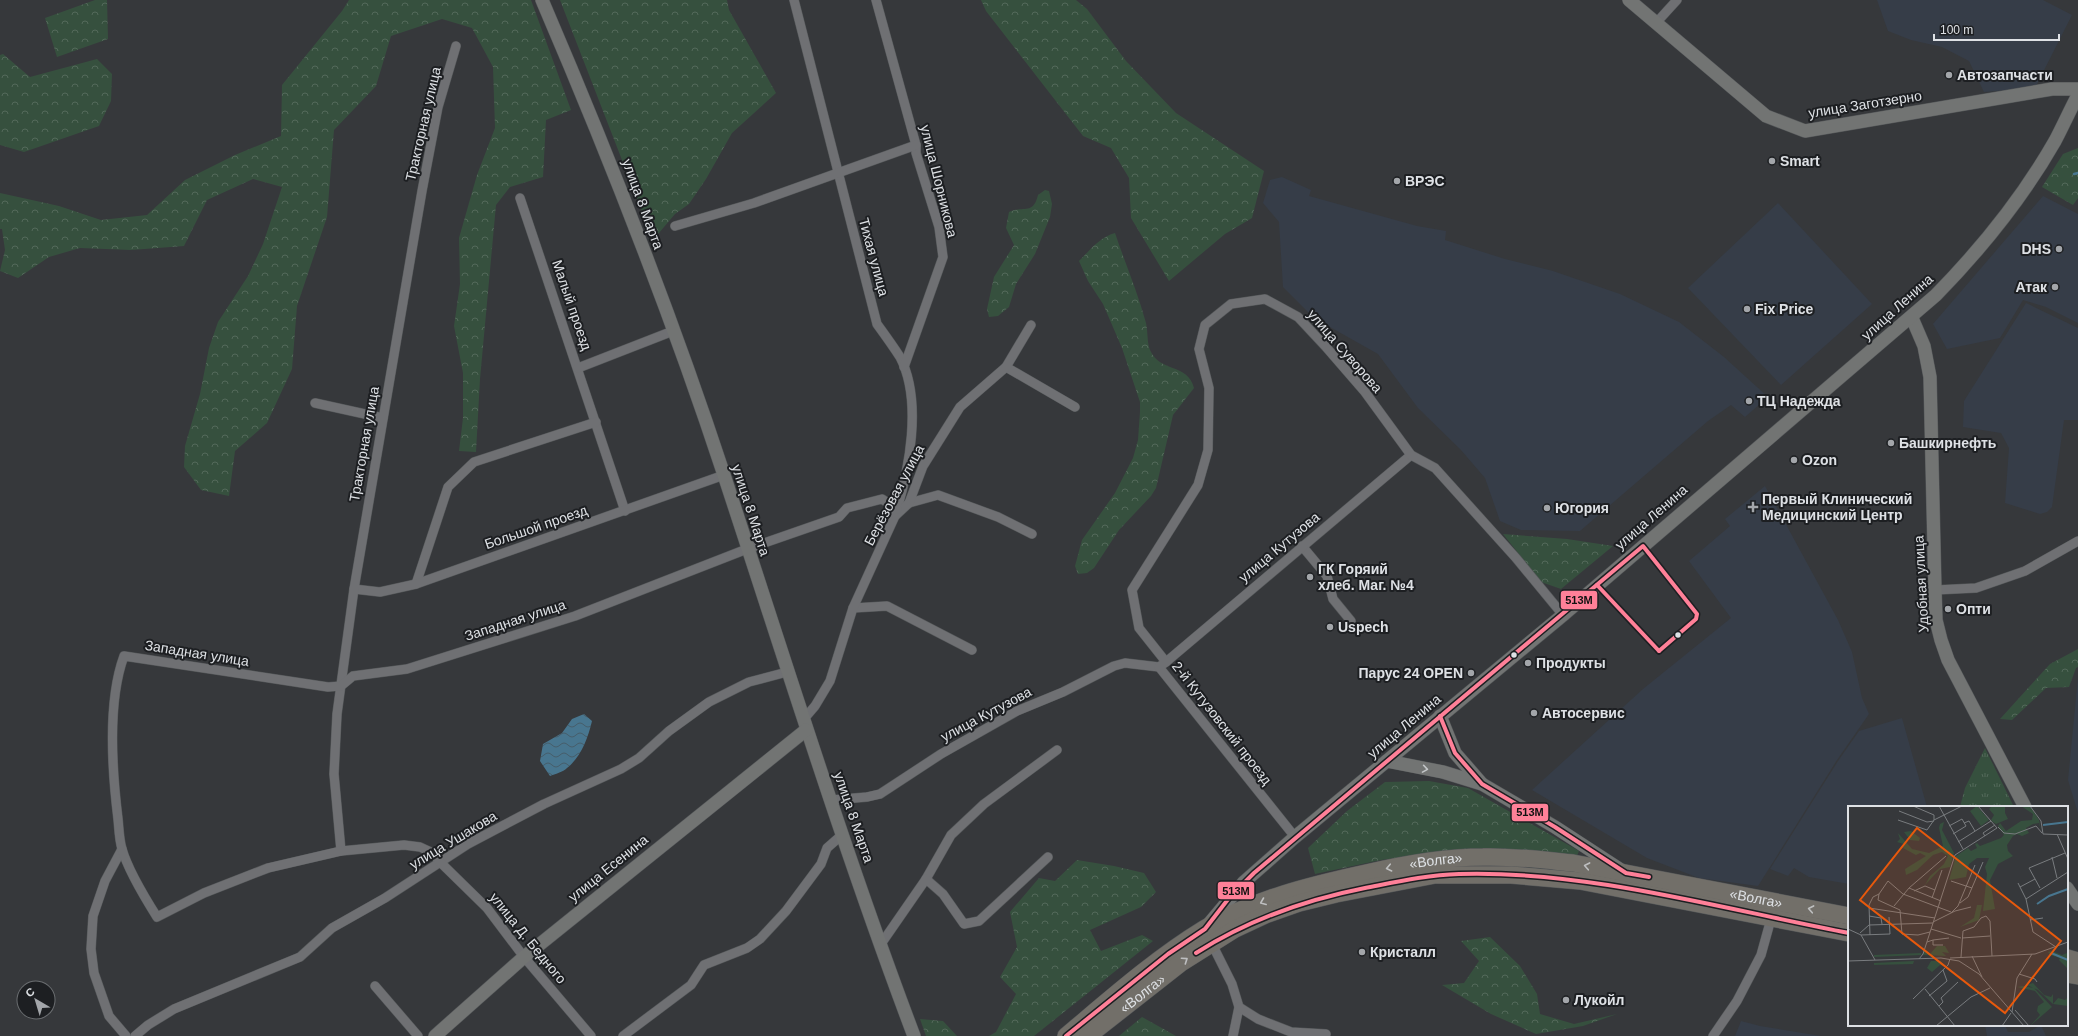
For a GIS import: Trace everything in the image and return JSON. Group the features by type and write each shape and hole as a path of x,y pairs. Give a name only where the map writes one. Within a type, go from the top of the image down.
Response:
{"highway":[{"name":"«Волга»","path":"1088,1036 1153,984 1208,935 1245,909 1303,888 1395,866 1443,858 1529,858 1573,863 1848,916"},
{"name":"«Волга»","path":"1066,1036 1168,954 1208,935 1299,903 1351,891 1436,876 1511,875 1580,881 1648,893 1848,934"},
{"path":"2068,958 2078,961"},
{"path":"2068,974 2078,976"}],"main road":[{"name":"улица 8 Марта","path":"542,0 595,122 673,331 724,475 804,725 914,1036"},
{"name":"улица Заготзерно","path":"1629,0 1766,116 1805,131 2052,89 2078,89"},
{"name":"улица Ленина","path":"1208,935 1244,882 1295,837 1563,615 1912,318 1962,268 1989,236 2055,141 2078,94"},
{"name":"Удобная улица","path":"1912,318 1924,346 1930,377 1936,620 1948,660 2024,806"},
{"path":"1440,716 1454,753 1455,760 1452,766 1443,772"},
{"name":"улица Есенина","path":"435,1036 524,957 804,725"},
{"path":"1454,753 1482,784"},
{"path":"1387,760 1414,768 1443,772 1482,784 1555,827 1626,873"},
{"path":"2068,889 2078,904"}],"street":[{"name":"Тихая улица","path":"794,0 837,173 877,324 900,357 912,400 911,436 906,478 896,513"},
{"name":"улица Шорникова","path":"876,0 916,145 916,153 938,227 943,257 904,367"},
{"path":"1656,24 1677,0"},
{"name":"Тракторная улица","path":"341,850 334,774 337,714 354,589 436,115 456,46"},
{"path":"675,226 754,203 916,145"},
{"name":"Малый проезд","path":"520,198 625,511"},
{"name":"улица Суворова","path":"1140,628 1132,590 1198,485 1208,450 1209,388 1198,349 1205,325 1231,304 1265,299 1298,317 1365,392 1410,455 1435,468 1516,558 1563,615"},
{"name":"Берёзовая улица","path":"804,725 830,681 853,608 896,513 909,503 923,466 960,407 1006,367 1031,325"},
{"path":"578,368 673,331"},
{"path":"1006,367 1075,407"},
{"path":"315,403 383,418"},
{"path":"416,584 448,487 474,462 596,422"},
{"name":"улица Кутузова","path":"831,800 868,797 880,794 941,754 1017,711 1063,692 1114,666 1125,663 1163,664 1410,455"},
{"name":"Большой проезд","path":"354,589 380,592 416,584 724,475"},
{"path":"909,503 938,496 998,517 1032,534"},
{"name":"Западная улица","path":"122,849 115,797 113,718 118,674 124,656 328,687 341,686 353,676 407,668 575,616 747,549 839,517 847,508 882,499 896,513"},
{"path":"1935,590 1976,588 2025,571 2078,541"},
{"path":"1302,546 1327,576 1333,599 1351,621"},
{"path":"853,608 887,606 972,650"},
{"name":"2-й Кутузовский проезд","path":"1140,628 1163,664 1295,837"},
{"name":"улица Ушакова","path":"135,1036 148,1025 174,1009 300,957 332,928 385,898 468,844 544,804 621,769 639,758 670,731 709,702 749,682 787,672"},
{"path":"881,944 926,879 952,835 984,804 1057,750"},
{"path":"623,1036 692,985 704,965 747,948 760,938 786,911 817,870 827,848 843,834"},
{"name":"улица Д. Бедного","path":"122,849 145,899 157,916 204,893 268,868 341,850 404,845 420,847 433,852 440,862 487,908 524,957 591,1036"},
{"path":"122,849 105,881 93,916 91,949 94,973 109,1016 126,1036"},
{"path":"926,879 943,894 964,924 979,921 1048,857"},
{"path":"1713,1036 1737,1000 1761,955 1771,919"},
{"path":"1208,935 1232,984 1239,1007 1233,1036"},
{"path":"375,986 418,1036"},
{"path":"1239,1007 1258,1019 1291,1032 1326,1034"}],"shaded area":[{"path":"1877,0 2043,0 2072,15 2035,88 1984,92 1969,61 1942,47 1911,40 1888,31"},
{"path":"1282,177 1311,190 1309,196 1417,226 1446,231 1445,240 1505,259 1553,271 1620,294 1679,322 1724,357 1768,397 1745,417 1731,405 1708,421 1580,531 1521,530 1500,521 1485,478 1461,450 1418,408 1378,354 1314,318 1283,287 1279,222 1263,203 1270,180"},
{"name":"Атак","path":"2043,196 2078,214 2078,323 2046,307 2023,300 2000,338 1947,349 1933,324"},
{"path":"1778,203 1872,304 1781,385 1688,288"},
{"path":"2026,303 2078,328 2078,420 2064,420 2052,507 2047,512 2040,514 2005,503 2009,448 2001,433 1963,427 1964,401"},
{"path":"1765,486 1838,620 1852,652 1862,698 1869,714 1837,760 1758,886 1699,878 1647,858 1532,790 1643,689 1731,618 1689,561 1730,526 1725,519"},
{"path":"2078,678 2078,813 2068,780"},
{"path":"1902,718 1927,806 1848,806 1848,884 1809,877 1794,868 1788,876 1770,869 1838,761 1859,731"},
{"path":"1741,1021 1760,1026 1821,1036 1735,1036"},
{"path":"1985,1026 2005,1026 2008,1032 2029,1032 2041,1026 2046,1036 1987,1036"}],"green space":[{"path":"95,0 107,0 108,39 57,57 45,18"},
{"path":"349,0 531,0 571,110 546,120 543,177 510,187 496,205 480,379 476,452 459,451 463,418 463,373 454,326 460,284 459,238 477,175 495,128 493,67 472,28 442,19 391,36 376,86 334,130 327,217 297,306 292,369 267,423 235,451 229,496 201,490 184,467 185,446 200,394 209,348 218,322 248,276 263,244 282,187 253,179 207,200 184,246 131,250 80,248 49,257 18,278 0,271 5,250 2,229 0,229 0,193 59,206 101,220 147,215 185,180 235,155 281,136 282,85 342,11"},
{"path":"560,0 727,0 729,10 776,93 732,133 706,179 689,204 675,214 653,240"},
{"path":"981,0 1076,0 1087,9 1126,61 1176,113 1264,171 1252,218 1225,234 1169,281 1131,218 1129,178 1111,148 1083,136 986,11"},
{"path":"3,54 30,77 97,59 112,74 111,101 99,126 24,152 0,145 0,55"},
{"path":"2078,148 2078,198 2073,205 2042,187 2063,154"},
{"path":"1045,190 1049,191 1052,204 1050,217 1035,254 1016,284 1009,307 998,316 989,317 987,309 994,277 1014,245 1006,228 1009,212 1030,208 1033,206 1038,195"},
{"path":"1115,233 1143,312 1150,350 1160,362 1186,375 1191,380 1194,388 1173,415 1156,488 1151,496 1119,530 1094,568 1087,573 1078,574 1075,566 1082,540 1115,493 1133,458 1138,440 1140,402 1122,348 1103,304 1088,281 1079,261 1100,241"},
{"path":"1503,534 1567,539 1613,546 1561,589 1541,582"},
{"path":"2078,649 2078,667 2076,668 2069,687 2046,688 2012,720 2000,719 2050,664"},
{"path":"1985,748 2014,806 1960,806 1965,788"},
{"path":"1429,781 1468,788 1579,851 1576,858 1436,853 1381,860 1315,874 1308,848 1347,811 1385,782"},
{"path":"1077,860 1144,873 1156,892 1141,907 1090,930 1101,951 1142,935 1153,941 1034,1036 989,1036 996,1032 1016,994 1000,977 1017,947 1010,912 1039,878 1055,881"},
{"path":"1490,937 1520,966 1537,994 1540,1014 1574,1024 1617,1014 1583,1026 1536,1034 1491,1014 1442,985 1464,983 1479,961 1461,941"},
{"path":"1142,1017 1176,1036 1119,1036"},
{"path":"920,1019 943,1021 957,1036 926,1036"}],"water":[{"path":"584,714 592,721 580,753 572,764 561,772 550,776 540,761 543,744 562,733 572,719"}],"waterway":[{"path":"2074,174 2078,173"}],"transit line":[{"name":"513М","path":"1066,1036 1168,954 1205,929 1229,898 1254,873 1643,546 1697,614 1696,619 1659,651"},
{"name":"513М","path":"1597,585 1659,651"},
{"name":"513М","path":"1440,716 1455,753 1482,784 1555,827 1626,873 1649,877"},
{"name":"513М","path":"1196,953 1256,921 1298,905 1365,888 1412,879 1459,874 1507,874 1556,878 1605,885 1655,893 1848,933"}],"place":[{"name":"Автозапчасти","path":"1949,75"},
{"name":"Smart","path":"1772,161"},
{"name":"ВРЭС","path":"1397,181"},
{"name":"DHS","path":"2059,249"},
{"name":"Атак","path":"2055,287"},
{"name":"Fix Price","path":"1747,309"},
{"name":"ТЦ Надежда","path":"1749,401"},
{"name":"Башкирнефть","path":"1891,443"},
{"name":"Ozon","path":"1794,460"},
{"name":"Первый Клинический Медицинский Центр","path":"1753,507"},
{"name":"Югория","path":"1547,508"},
{"name":"ГК Горяий хлеб. Маг. №4","path":"1310,577"},
{"name":"Опти","path":"1948,609"},
{"name":"Uspech","path":"1330,627"},
{"name":"Продукты","path":"1528,663"},
{"name":"Парус 24 OPEN","path":"1471,673"},
{"name":"Автосервис","path":"1534,713"},
{"name":"Кристалл","path":"1362,952"},
{"name":"Лукойл","path":"1566,1000"}]}
